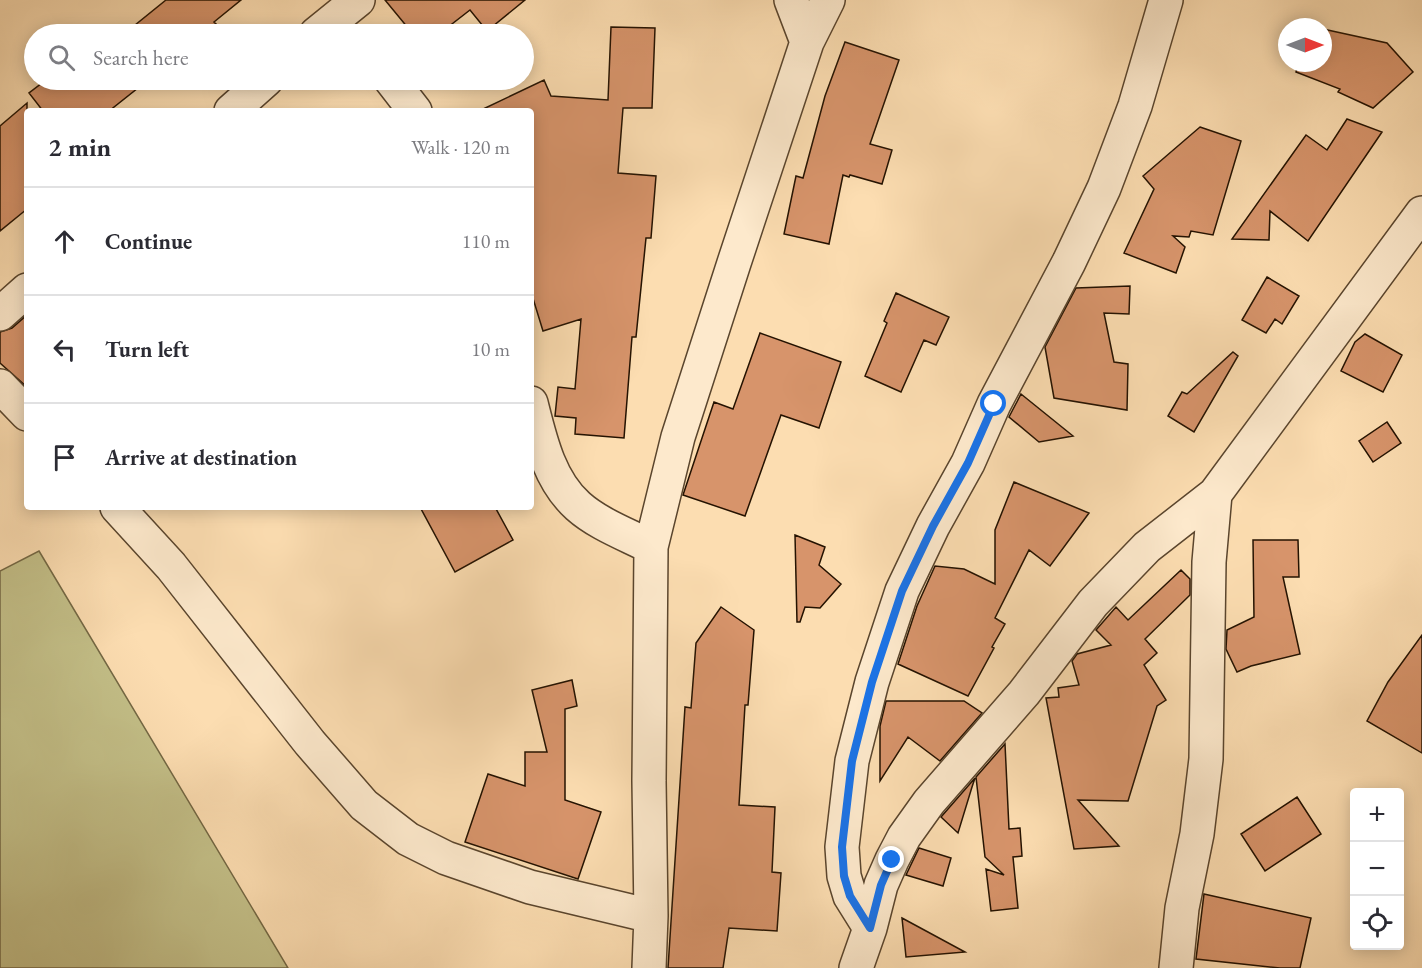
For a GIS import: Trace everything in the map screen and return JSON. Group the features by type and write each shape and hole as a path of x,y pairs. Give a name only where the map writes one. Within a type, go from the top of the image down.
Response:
{"street":[{"path":"791,0 807,42"},
{"path":"649,968 651,547 678,437 807,42 828,0"},
{"path":"870,928 850,896 844,876 842,847 852,761 872,682 902,591 933,526 968,463 994,404 1069,262 1104,188 1135,106 1166,0"},
{"path":"234,108 255,90"},
{"path":"398,90 412,108"},
{"path":"856,968 870,928 881,885 904,837 929,802 1024,693 1093,603 1147,547 1215,494 1422,213"},
{"path":"0,314 24,293"},
{"path":"0,386 24,411"},
{"path":"534,415 542,446 563,489 579,507 651,547"},
{"path":"1176,968 1182,908 1197,834 1206,759 1209,562 1215,494"},
{"path":"120,510 171,566 310,743 364,805 408,839 446,858 530,887 651,916"}],"shaded area":[{"path":"39,551 288,968 0,968 0,571"}],"building":[{"path":"166,0 241,0 214,22 216,24 136,24"},
{"path":"385,0 525,0 496,24 481,24 470,10 452,24 405,24"},
{"path":"611,27 655,28 652,108 623,108 618,173 656,176 651,238 646,238 636,337 632,337 624,438 575,434 576,418 555,416 558,387 575,389 581,319 543,331 534,302 534,108 485,108 523,90 534,90 534,85 544,80 551,96 608,100"},
{"path":"1332,31 1387,43 1413,72 1373,108 1338,92 1340,89 1296,72 1332,72"},
{"path":"845,42 899,60 870,144 892,150 882,184 843,175 829,244 784,234 796,176 803,178 825,96"},
{"path":"33,90 135,90 113,108 41,108 29,93"},
{"path":"27,103 27,108 24,108 24,211 0,231 0,126"},
{"path":"1347,119 1382,132 1308,241 1270,211 1269,240 1232,239 1306,135 1327,150"},
{"path":"1200,127 1241,141 1213,235 1191,231 1189,237 1173,236 1185,247 1176,273 1124,253 1154,189 1143,176"},
{"path":"1267,277 1299,296 1282,324 1275,319 1266,333 1242,320"},
{"path":"1130,286 1129,314 1104,313 1114,362 1128,364 1127,410 1054,398 1045,347 1076,288"},
{"path":"896,293 949,317 936,345 924,340 901,392 865,376 887,323 884,321"},
{"path":"24,318 24,384 0,363 0,332 12,328"},
{"path":"760,333 841,362 819,428 781,415 745,516 683,495 714,402 733,409"},
{"path":"1365,334 1402,355 1383,392 1341,371 1355,342"},
{"path":"1233,352 1238,356 1194,432 1168,416 1182,392 1187,394"},
{"path":"1021,394 1073,436 1039,442 1009,417"},
{"path":"1387,422 1401,443 1373,462 1359,441"},
{"path":"1014,482 1089,513 1050,566 1029,550 995,618 1005,624 968,696 898,664 917,606 935,566 964,569 995,584 995,530"},
{"path":"422,510 497,510 513,540 455,572"},
{"path":"795,535 825,547 819,565 841,584 820,608 805,607 800,622 797,622"},
{"path":"1253,540 1298,540 1299,577 1283,577 1300,654 1251,666 1237,672 1226,649 1227,630 1254,617"},
{"path":"1181,570 1190,579 1190,595 1145,639 1157,653 1144,665 1166,700 1157,706 1128,801 1078,800 1119,846 1074,849 1046,698 1059,697 1058,688 1079,685 1072,661 1077,654 1111,645 1096,630 1116,607 1128,620"},
{"path":"721,607 754,630 748,705 745,705 739,805 775,807 772,872 781,873 777,931 729,928 723,968 668,968 685,707 691,708 696,643"},
{"path":"1422,635 1422,753 1367,721 1388,682"},
{"path":"572,680 577,706 565,709 565,800 601,812 578,879 465,842 488,774 525,786 525,752 547,752 532,690"},
{"path":"886,701 964,701 982,713 940,761 908,737 880,781 880,726"},
{"path":"1005,744 1009,829 1020,828 1022,856 1013,857 1018,908 991,911 986,869 1004,875 985,857 976,777"},
{"path":"975,778 972,787 958,833 941,817"},
{"path":"1297,797 1321,834 1265,871 1241,834"},
{"path":"919,848 951,858 943,886 906,875"},
{"path":"1204,894 1311,918 1300,968 1196,959"},
{"path":"902,918 965,952 906,957"}],"route":[{"path":"892,860 881,885 870,928 850,896 844,876 842,847 852,761 872,682 902,591 933,526 968,463 994,404"}]}
